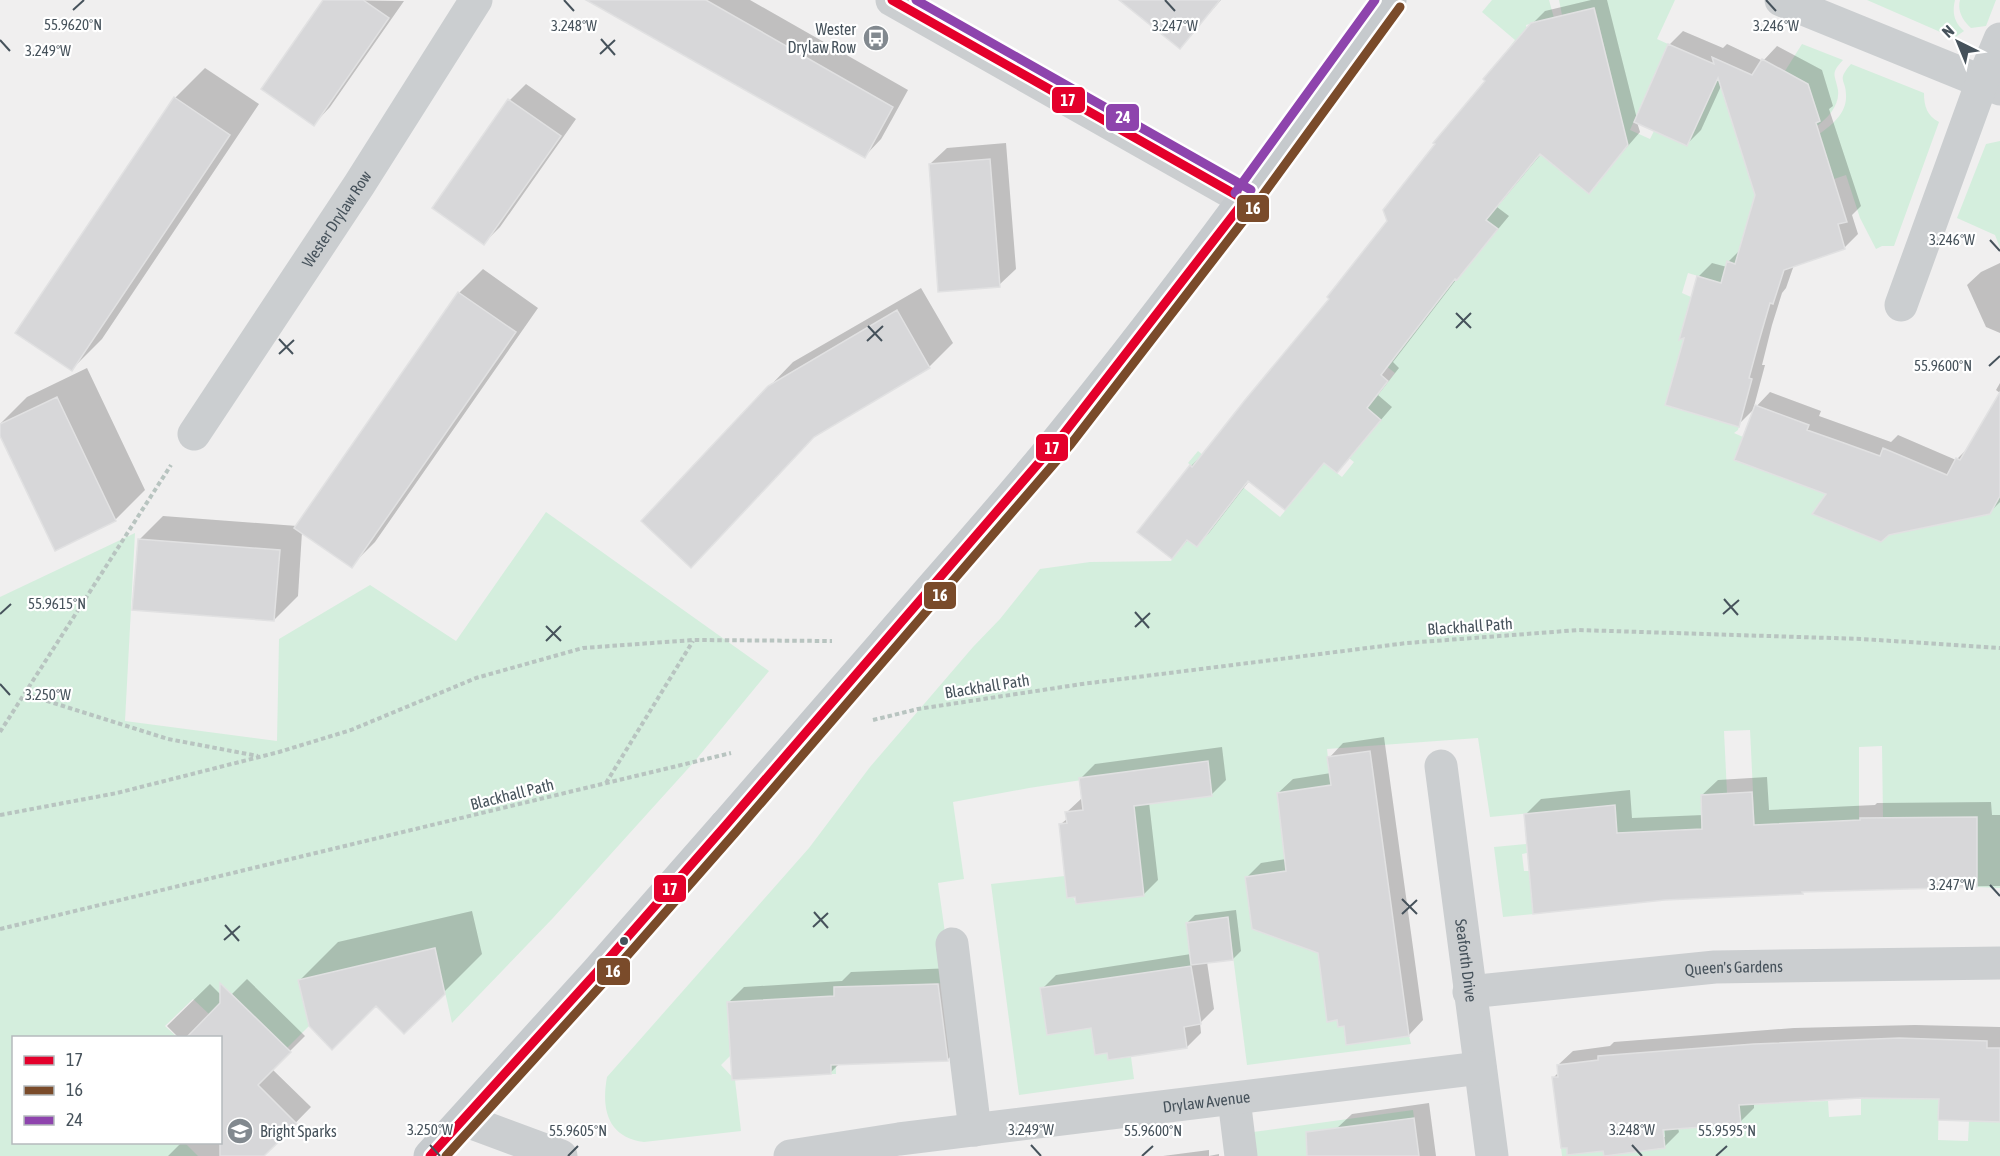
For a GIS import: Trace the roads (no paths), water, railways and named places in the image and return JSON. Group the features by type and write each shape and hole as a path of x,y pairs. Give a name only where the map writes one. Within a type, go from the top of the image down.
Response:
{"main road":[{"path":"430,1156 726,825 1062,436 1245,200 1390,0"}],"street":[{"name":"Wester Drylaw Row","path":"194,434 359,185 476,0"},
{"path":"892,0 1245,200"},
{"path":"1781,0 1991,86"},
{"path":"1901,305 1991,86 2000,39"},
{"name":"Seaforth Drive","path":"1441,766 1492,1156"},
{"path":"952,944 975,1130"},
{"name":"Queen's Gardens","path":"1469,992 1715,967 2000,963"},
{"name":"Drylaw Avenue","path":"790,1156 898,1139 1480,1068"},
{"path":"1234,1099 1241,1156"},
{"path":"464,1120 561,1156"}],"place":[{"name":"Wester Drylaw Row","path":"876,38"},
{"name":"Bright Sparks","path":"240,1131"}]}
